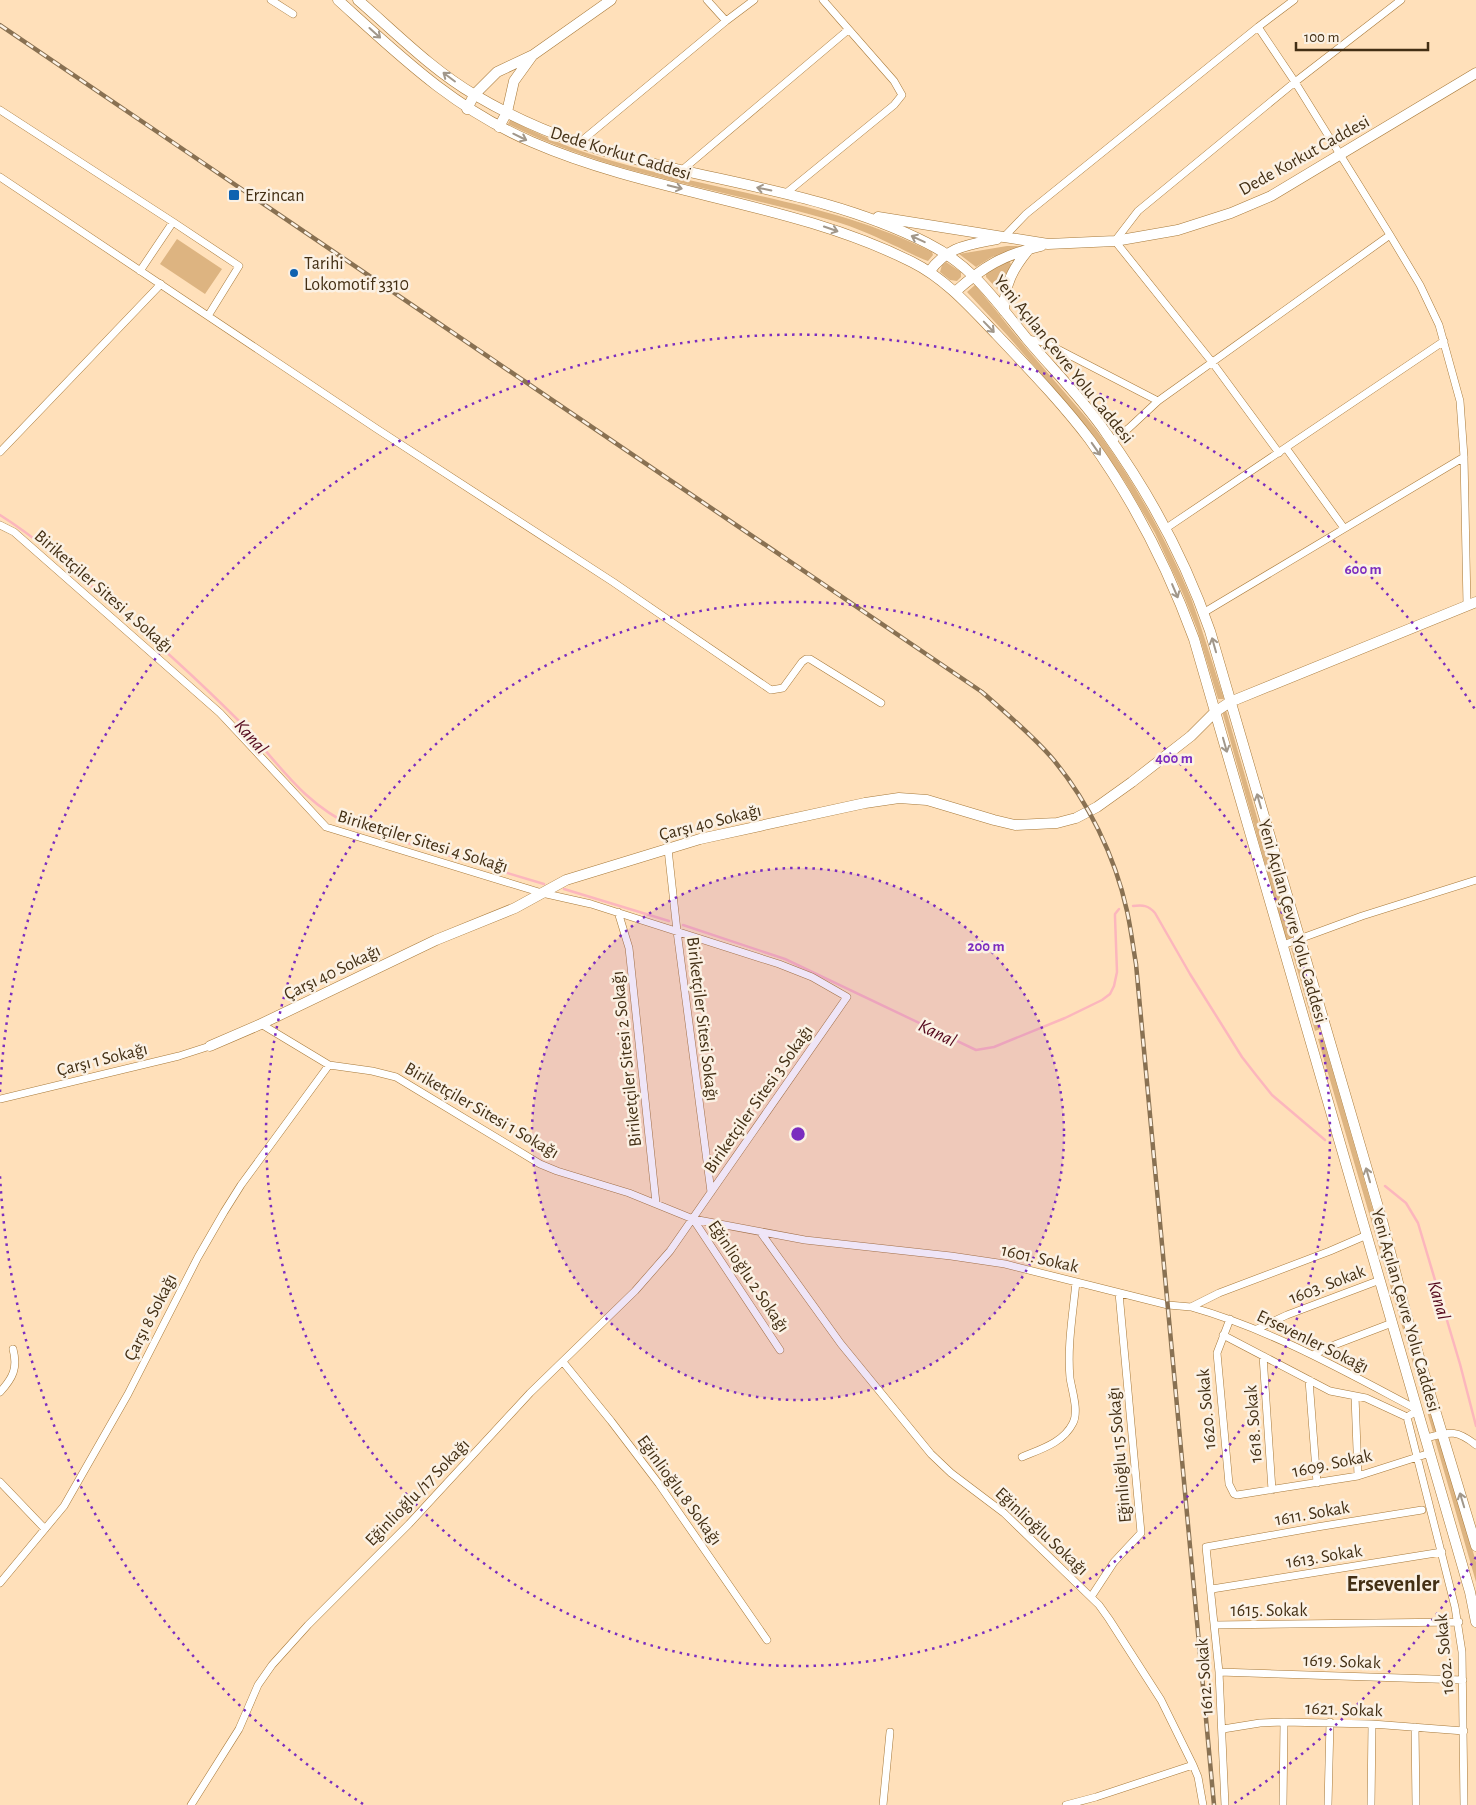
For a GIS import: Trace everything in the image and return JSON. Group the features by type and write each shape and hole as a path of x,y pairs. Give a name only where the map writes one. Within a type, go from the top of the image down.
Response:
{"main road":[{"name":"Dede Korkut Caddesi","path":"338,0 418,72 467,109 500,127 547,148 596,166 814,223 865,241 914,263 955,292 974,275 992,263 1028,249 1048,244"},
{"name":"Dede Korkut Caddesi","path":"358,0 428,61 474,95 507,112 579,143 681,171 785,194 852,213 914,237 946,254 974,275"},
{"path":"467,109 474,95 497,72 533,55 611,0"},
{"path":"500,127 507,112 514,81 533,55"},
{"name":"Dede Korkut Caddesi","path":"852,213 1048,244 1115,241 1178,230 1231,213 1271,196 1476,73"},
{"name":"Dede Korkut Caddesi","path":"929,272 946,254 960,247 1003,238"},
{"path":"1004,311 1004,298 1008,280 1013,269 1028,249"},
{"name":"Yeni Açılan Çevre Yolu Caddesi","path":"974,275 1091,413 1112,441 1165,529 1204,613 1383,1224 1406,1314 1476,1546"},
{"name":"Yeni Açılan Çevre Yolu Caddesi","path":"955,292 1074,420 1105,462 1133,506 1165,567 1184,611 1194,639 1418,1410 1470,1592 1476,1622"},
{"name":"Çarşı 40 Sokağı","path":"210,1046 261,1024 436,940 515,908 573,878 716,836 865,803 899,798 927,800 1015,825 1045,825 1062,822 1085,814 1132,782 1191,736 1215,712 1230,702 1472,604"}],"street":[{"path":"271,0 293,14"},
{"path":"707,0 726,21"},
{"path":"579,143 754,0"},
{"path":"785,194 894,105 902,95 894,81 823,0"},
{"path":"1003,238 1026,214 1294,0"},
{"path":"1279,453 1212,362 1115,241 1138,210 1295,82 1401,0"},
{"path":"1258,27 1295,82 1390,235 1420,285 1440,325 1460,401 1472,604"},
{"path":"681,171 848,30"},
{"path":"0,110 239,266 208,316"},
{"path":"0,177 377,429 605,577 771,690 784,688 802,662 810,659 881,703"},
{"path":"140,271 173,222"},
{"path":"1112,441 1158,401 1390,235"},
{"path":"0,452 161,284"},
{"path":"1027,339 1044,342 1158,401"},
{"path":"1165,529 1444,341"},
{"path":"1286,448 1344,528"},
{"path":"1204,613 1464,457"},
{"name":"Biriketçiler Sitesi 4 Sokağı","path":"0,525 14,532 220,713 326,827 542,893 592,904 794,969 848,997"},
{"name":"Biriketçiler Sitesi Sokağı","path":"668,849 711,1192"},
{"path":"1283,945 1362,916 1476,880"},
{"name":"Biriketçiler Sitesi 2 Sokağı","path":"618,912 629,948 656,1203"},
{"name":"Biriketçiler Sitesi 3 Sokağı","path":"693,1219 848,997"},
{"name":"Biriketçiler Sitesi 1 Sokağı","path":"261,1024 330,1064 396,1077 540,1164 656,1203 693,1219"},
{"name":"Çarşı 1 Sokağı","path":"0,1099 179,1056 210,1046"},
{"name":"Çarşı 8 Sokağı","path":"0,1583 64,1506 128,1394 198,1257 241,1184 330,1064"},
{"name":"1601. Sokak","path":"693,1219 761,1233 832,1243 975,1258 1021,1267 1168,1305 1191,1307"},
{"name":"Eğinlioğlu 2 Sokağı","path":"693,1219 780,1350"},
{"name":"Eğinlioğlu /17 Sokağı","path":"191,1805 239,1730 258,1685 272,1665 308,1625 409,1524 530,1393 641,1284 670,1252 693,1219"},
{"name":"Eğinlioğlu Sokağı","path":"761,1233 841,1344 931,1454 951,1473 1004,1513 1091,1597 1110,1619 1161,1700 1194,1765 1203,1805"},
{"path":"1191,1307 1237,1286 1314,1258 1367,1235"},
{"name":"1603. Sokak","path":"1257,1329 1287,1315 1380,1280"},
{"path":"1022,1457 1053,1444 1074,1422 1075,1414 1069,1364 1076,1282"},
{"name":"Eğinlioğlu 15 Sokağı","path":"1091,1597 1114,1562 1141,1534 1119,1293"},
{"name":"Ersevenler Sokağı","path":"1191,1307 1257,1329 1418,1410"},
{"name":"1620. Sokak","path":"1230,1319 1216,1353 1228,1484 1234,1494 1237,1495"},
{"path":"1312,1355 1392,1323"},
{"path":"1223,1335 1336,1393 1374,1400 1407,1417 1418,1410"},
{"path":"0,1392 11,1380 15,1372 16,1364 13,1349"},
{"name":"1618. Sokak","path":"1263,1356 1272,1490"},
{"name":"Eğinlioğlu 8 Sokağı","path":"563,1362 660,1484 767,1640"},
{"path":"1309,1380 1317,1483"},
{"path":"1355,1396 1358,1476"},
{"name":"1602. Sokak","path":"1407,1417 1459,1622 1463,1680 1464,1805"},
{"path":"1426,1438 1450,1432 1460,1434 1476,1445"},
{"name":"1609. Sokak","path":"1237,1495 1358,1476 1430,1453"},
{"path":"0,1482 45,1529"},
{"name":"1611. Sokak","path":"1206,1547 1422,1510"},
{"name":"1612. Sokak","path":"1206,1547 1212,1589 1219,1672 1225,1805"},
{"name":"1613. Sokak","path":"1212,1589 1442,1552"},
{"name":"1615. Sokak","path":"1215,1625 1459,1622"},
{"name":"1619. Sokak","path":"1219,1672 1463,1680"},
{"path":"1283,1805 1284,1722"},
{"path":"1328,1805 1330,1722"},
{"name":"1621. Sokak","path":"1223,1730 1260,1723 1330,1722 1464,1731"},
{"path":"1371,1805 1372,1724"},
{"path":"1415,1727 1416,1805"},
{"path":"883,1805 890,1732"},
{"path":"1066,1805 1194,1765"}],"shaded area":[{"path":"510,120 569,147 590,154 850,219 892,234 932,252 933,255 928,261 868,233 832,220 623,168 584,156 508,124"},
{"path":"177,239 222,269 205,294 160,264"},
{"path":"1007,246 1025,246 992,257 976,267 959,254"},
{"path":"1009,261 1011,264 999,291 986,277 986,273"},
{"path":"946,262 961,272 961,277 957,281 950,280 940,272 942,265"},
{"path":"975,285 1096,429 1140,496 1173,557 1191,598 1224,699 1218,699 1197,629 1183,594 1155,533 1125,482 1096,439 1076,414 967,292"},
{"path":"1226,710 1292,938 1286,939 1222,711"},
{"path":"1296,947 1320,1029 1315,1031 1291,948"},
{"path":"1323,1038 1437,1430 1433,1432 1318,1039"},
{"path":"1440,1438 1476,1562 1476,1582 1435,1440"}],"waterway":[{"name":"Kanal","path":"0,515 63,562 169,654 238,720 304,793 335,817 354,827 544,884"},
{"name":"Kanal","path":"564,889 669,921"},
{"name":"Kanal","path":"1133,906 1145,906 1155,913 1190,974 1242,1057 1272,1095 1325,1140"},
{"name":"Kanal","path":"683,925 785,959 976,1050 994,1047 1065,1018 1102,1000 1110,994 1117,972 1115,914 1119,909"},
{"name":"Kanal","path":"1385,1186 1406,1203 1418,1223 1460,1364 1476,1426"}],"railway":[{"path":"0,25 982,692 1044,749 1077,792 1098,830 1122,890 1136,964 1214,1805"}],"place":[{"name":"Erzincan","path":"234,195"},
{"name":"Tarihi Lokomotif 3310","path":"294,273"}],"district":[{"name":"Ersevenler","path":"1393,1583"}]}
